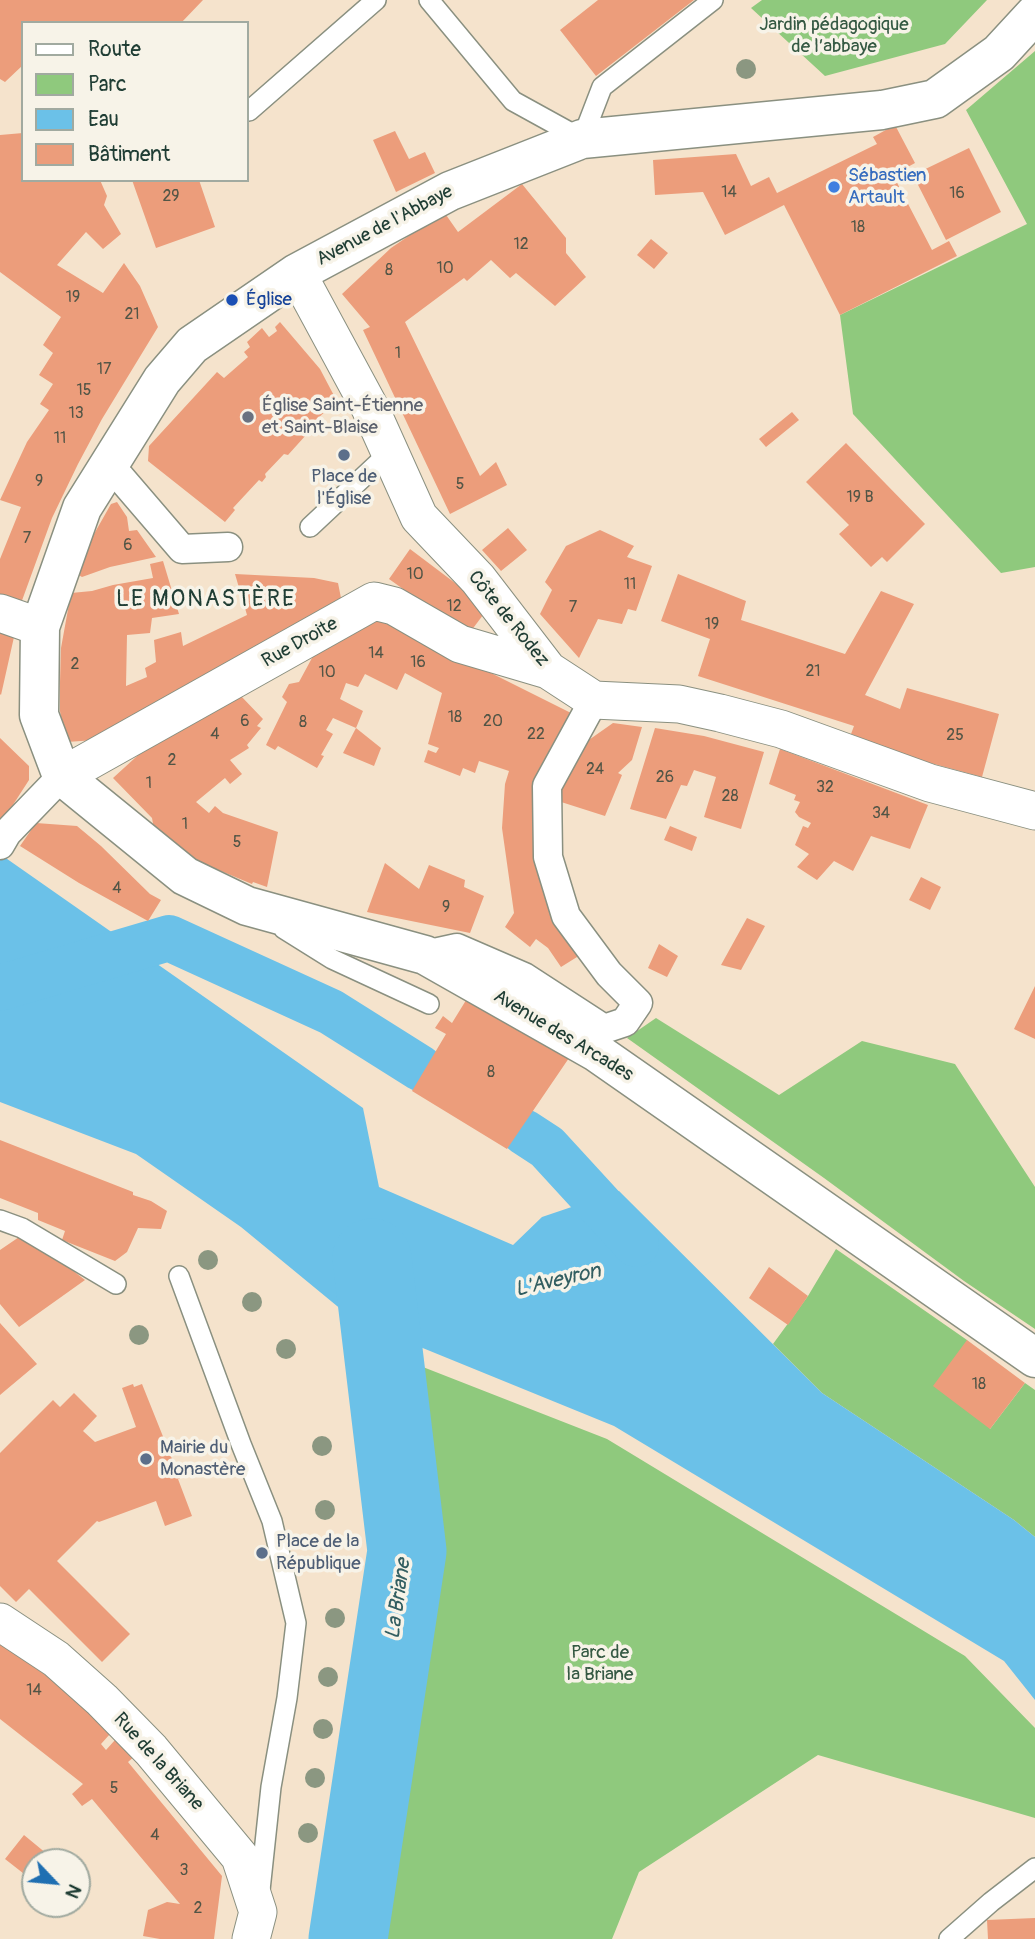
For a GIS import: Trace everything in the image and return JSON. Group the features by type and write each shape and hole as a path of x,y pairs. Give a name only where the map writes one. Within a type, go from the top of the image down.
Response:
{"street":[{"name":"Avenue de l'Abbaye","path":"62,776 39,715 40,627 82,508 162,380 192,345 290,267 450,191 582,139 882,110 935,99 999,53 1035,13"},
{"name":"Côte de Rodez","path":"290,267 370,408 419,517 478,579 548,670 594,700"},
{"path":"108,466 182,550 228,547"},
{"name":"Rue Droite","path":"62,776 374,601 394,606 460,644 548,670"},
{"path":"0,613 40,627"},
{"path":"425,955 457,948 523,976 604,1029 625,1022 638,1003 609,974 566,916 548,857 547,786 594,700 679,704 720,713 781,729 930,783 1035,811"},
{"path":"4,839 62,776"},
{"name":"Avenue des Arcades","path":"62,776 186,876 247,906 425,955 596,1052 1035,1358"},
{"name":"Rue de la Briane","path":"0,1622 56,1660 102,1700 151,1750 240,1857 255,1926"}],"lane":[{"path":"249,111 376,0"},
{"path":"429,0 513,101 582,139 602,87 713,0"},
{"path":"310,527 390,452"},
{"path":"247,906 332,959 429,1004"},
{"path":"0,1220 22,1228 116,1284"},
{"path":"178,1276 272,1521 296,1623 287,1698 271,1787 255,1926"},
{"path":"949,1939 1035,1868"}],"green space":[{"name":"Jardin pédagogique de l’abbaye","path":"762,0 987,0 945,44 825,76 751,8"},
{"path":"1035,51 1035,567 1001,573 853,414 840,315 1027,224 966,110"},
{"path":"656,1018 779,1095 862,1041 955,1064 1035,1187 1035,1329 964,1281 627,1038"},
{"path":"836,1249 967,1340 990,1429 1025,1383 1035,1390 1035,1537 1014,1520 822,1393 773,1344 808,1296"},
{"name":"Parc de la Briane","path":"405,1360 607,1439 965,1656 1035,1728 1035,1818 818,1755 639,1872 612,1939 360,1939 420,1554 416,1421"}],"water":[{"name":"L'Aveyron","path":"0,854 363,1108 379,1187 513,1245 542,1217 619,1191 822,1393 1014,1520 1035,1537 1035,1700 1004,1661 614,1426 354,1320 241,1227 136,1154 0,1102"}],"building":[{"path":"0,0 203,0 183,21 21,21 21,67 5,82 0,79"},
{"path":"598,0 694,0 596,76 560,30"},
{"path":"895,125 915,163 893,175 932,250 949,241 957,256 840,315 784,205 725,235 703,192 655,195 653,160 736,154 751,186 769,177 777,193 877,144 873,137"},
{"path":"395,131 409,159 425,152 435,173 396,192 373,140"},
{"path":"21,133 21,182 101,182 107,196 104,205 121,234 103,249 86,232 57,265 103,293 124,263 140,286 158,327 78,464 52,518 20,606 0,600 0,559 21,507 0,500 27,442 49,410 40,404 53,384 39,375 53,353 43,345 61,317 0,272 0,135"},
{"path":"969,148 1001,212 946,240 913,175"},
{"path":"133,182 200,182 215,227 156,248"},
{"path":"522,184 566,238 566,253 586,277 555,306 516,273 510,278 491,260 467,281 464,278 405,322 480,476 496,462 507,485 450,514 363,330 370,327 342,294 391,248 444,212 458,232"},
{"path":"651,239 668,253 654,269 637,255"},
{"name":"Église Saint-Étienne et Saint-Blaise","path":"280,322 320,369 340,407 335,411 331,406 314,422 315,425 288,455 284,454 265,474 262,482 259,480 233,508 235,510 225,522 148,461 149,446 217,372 224,378 248,357 244,352 250,347 247,342 262,328 269,337 277,331 275,327"},
{"path":"792,412 799,420 766,447 759,439"},
{"path":"846,443 925,524 887,562 882,557 871,567 839,534 849,525 806,482"},
{"path":"117,502 127,517 129,531 137,530 156,557 110,567 82,577 77,574 94,534 111,504"},
{"path":"508,528 527,550 501,571 482,550"},
{"path":"600,530 634,546 627,557 652,566 636,611 628,609 622,624 598,619 579,658 540,614 552,590 545,582 566,546"},
{"path":"410,549 471,595 486,611 468,635 389,579"},
{"path":"163,561 179,614 152,618 150,633 127,635 126,686 147,677 145,668 156,662 154,640 181,632 183,646 247,615 235,574 314,578 338,583 341,598 244,663 95,740 67,742 60,711 60,682 61,648 71,593 153,578 150,564"},
{"path":"678,574 746,601 741,620 845,654 881,591 914,604 865,695 900,709 907,688 999,714 982,777 912,758 851,734 854,726 698,676 710,639 661,621"},
{"path":"383,619 571,713 537,780 585,952 561,967 548,948 536,939 530,947 505,927 514,913 502,828 505,784 509,771 479,761 475,773 463,768 460,776 424,762 428,750 436,753 439,748 428,744 442,693 405,673 397,690 365,674 358,687 346,683 340,699 363,711 356,728 333,718 326,730 333,734 317,768 278,746 275,750 266,745 287,702 282,697 289,684 299,682 319,645 357,624"},
{"path":"0,631 14,637 1,695 0,694"},
{"path":"240,695 263,719 257,726 261,728 247,745 249,748 230,760 242,774 230,784 225,778 196,802 209,813 215,806 223,813 278,832 267,887 253,882 252,884 185,856 188,853 154,829 152,818 113,778 147,747"},
{"path":"613,723 642,727 632,760 618,773 622,775 605,816 558,801 576,749"},
{"path":"356,728 381,748 374,766 343,753"},
{"path":"655,728 704,736 764,752 741,829 704,817 716,777 694,770 687,786 681,785 666,819 630,809"},
{"path":"0,738 29,766 29,780 0,825"},
{"path":"780,749 928,805 910,849 871,836 853,871 834,861 817,880 797,867 809,854 795,845 803,826 808,828 811,823 795,812 800,802 794,800 796,795 769,784"},
{"path":"36,823 77,826 101,846 150,894 161,900 148,921 20,846"},
{"path":"670,826 697,837 692,851 664,840"},
{"path":"385,863 419,889 429,865 465,880 464,887 484,896 470,933 367,912"},
{"path":"921,877 941,887 930,910 909,900"},
{"path":"747,918 765,926 741,970 721,965"},
{"path":"659,944 678,956 667,977 648,968"},
{"path":"1035,986 1035,1039 1014,1029"},
{"path":"468,997 569,1058 507,1149 412,1091 446,1034 435,1028 443,1016 452,1023"},
{"path":"0,1140 151,1201 167,1211 161,1229 138,1228 127,1252 115,1261 62,1240 65,1231 38,1220 38,1213 0,1198"},
{"path":"25,1233 85,1280 19,1327 0,1304 0,1250"},
{"path":"769,1267 808,1296 788,1325 749,1298"},
{"path":"0,1323 37,1364 0,1395"},
{"path":"967,1340 1025,1383 990,1429 933,1386"},
{"path":"133,1384 134,1387 142,1384 192,1516 165,1526 156,1501 97,1521 57,1561 130,1634 102,1662 29,1589 16,1602 0,1586 0,1453 53,1400 60,1407 74,1393 97,1416 83,1431 95,1442 136,1427 122,1388"},
{"path":"0,1644 69,1691 110,1734 101,1744 106,1750 115,1740 120,1746 123,1742 136,1755 128,1762 222,1876 214,1939 160,1939 143,1936 148,1910 167,1902 180,1904 92,1799 82,1806 72,1794 83,1784 0,1719"},
{"path":"24,1835 40,1848 21,1848 21,1872 5,1859"},
{"path":"1035,1918 1035,1939 988,1939 987,1920"}],"waterway":[{"path":"0,988 169,938 331,1012 420,1068"},
{"path":"524,1132 547,1147 636,1244"},
{"name":"La Briane","path":"348,1939 407,1551 372,1258"}],"place":[{"name":"Sébastien Artault","path":"834,187"},
{"name":"Église","path":"232,300"},
{"name":"Église Saint-Étienne et Saint-Blaise","path":"248,417"},
{"name":"Place de l'Église","path":"344,455"},
{"name":"Mairie du Monastère","path":"146,1459"},
{"name":"Place de la République","path":"262,1553"}],"district":[{"name":"LE MONASTÈRE","path":"206,600"}]}
